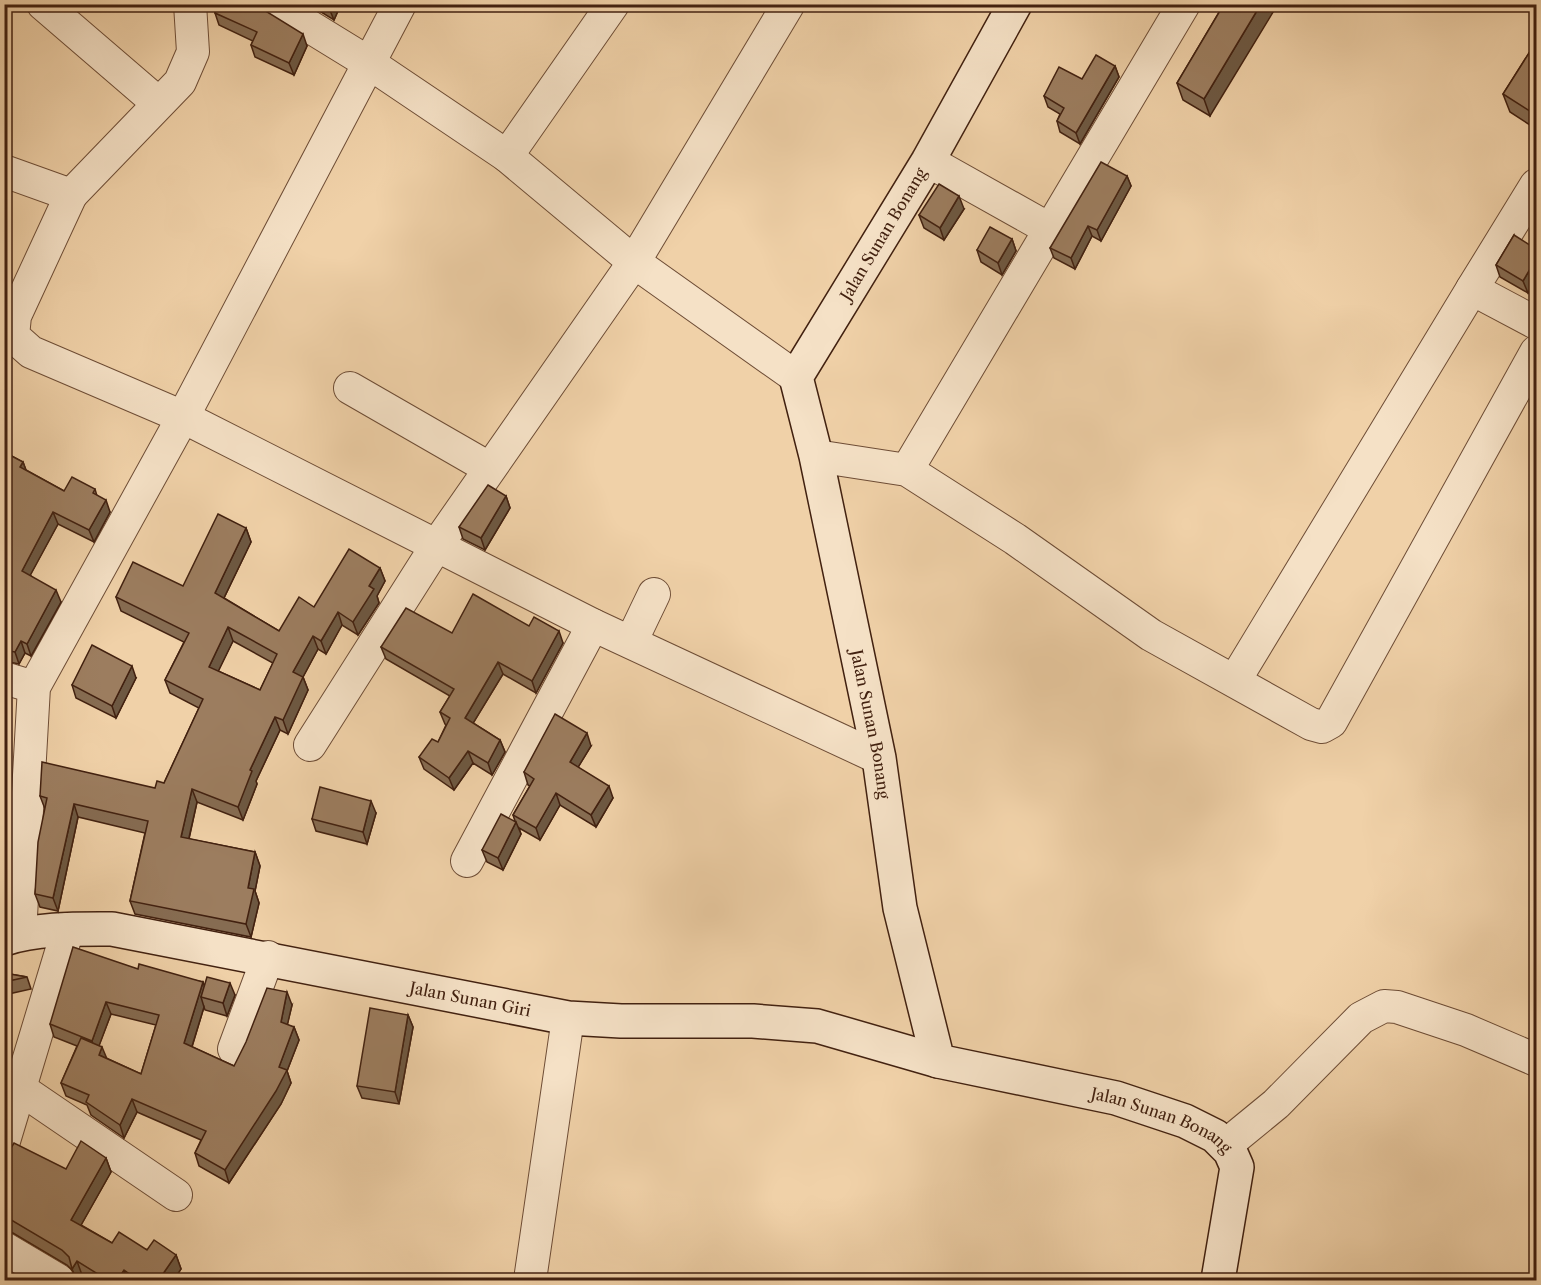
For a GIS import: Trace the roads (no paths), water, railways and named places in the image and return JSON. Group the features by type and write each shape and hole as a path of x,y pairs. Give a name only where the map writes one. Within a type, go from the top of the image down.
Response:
{"street":[{"path":"43,4 158,103"},
{"path":"190,4 193,52 180,82 71,195 15,316 13,336 31,352 183,417 593,625 879,758"},
{"path":"273,4 369,63 507,156 634,262 796,377"},
{"path":"12,936 19,682 183,417 400,4"},
{"path":"507,156 613,4"},
{"name":"Jalan Sunan Bonang","path":"1015,4 928,161 796,377 816,456 879,758 900,908 938,1061 1116,1098 1185,1121 1215,1136 1226,1145 1235,1159 1237,1178 1218,1281"},
{"path":"907,470 1184,4"},
{"path":"310,745 437,545 634,262 788,5"},
{"path":"928,161 1051,230"},
{"path":"4,171 71,195"},
{"path":"1235,680 1536,185"},
{"path":"1472,289 1536,323"},
{"path":"816,456 907,470 1015,539 1151,635 1311,724 1322,727 1331,722 1536,352"},
{"path":"350,388 489,468"},
{"path":"632,642 654,594"},
{"path":"467,861 593,625"},
{"path":"4,1141 22,1090 68,929"},
{"name":"Jalan Sunan Giri","path":"12,936 68,929 112,929 268,957 404,987 568,1018 621,1022 753,1021 817,1026 938,1061"},
{"path":"234,1049 268,957"},
{"path":"1226,1145 1276,1104 1361,1018 1384,1006 1397,1007 1466,1030 1536,1060"},
{"path":"530,1281 568,1018"},
{"path":"22,1090 176,1195"},
{"path":"4,1248 58,1281"}]}
